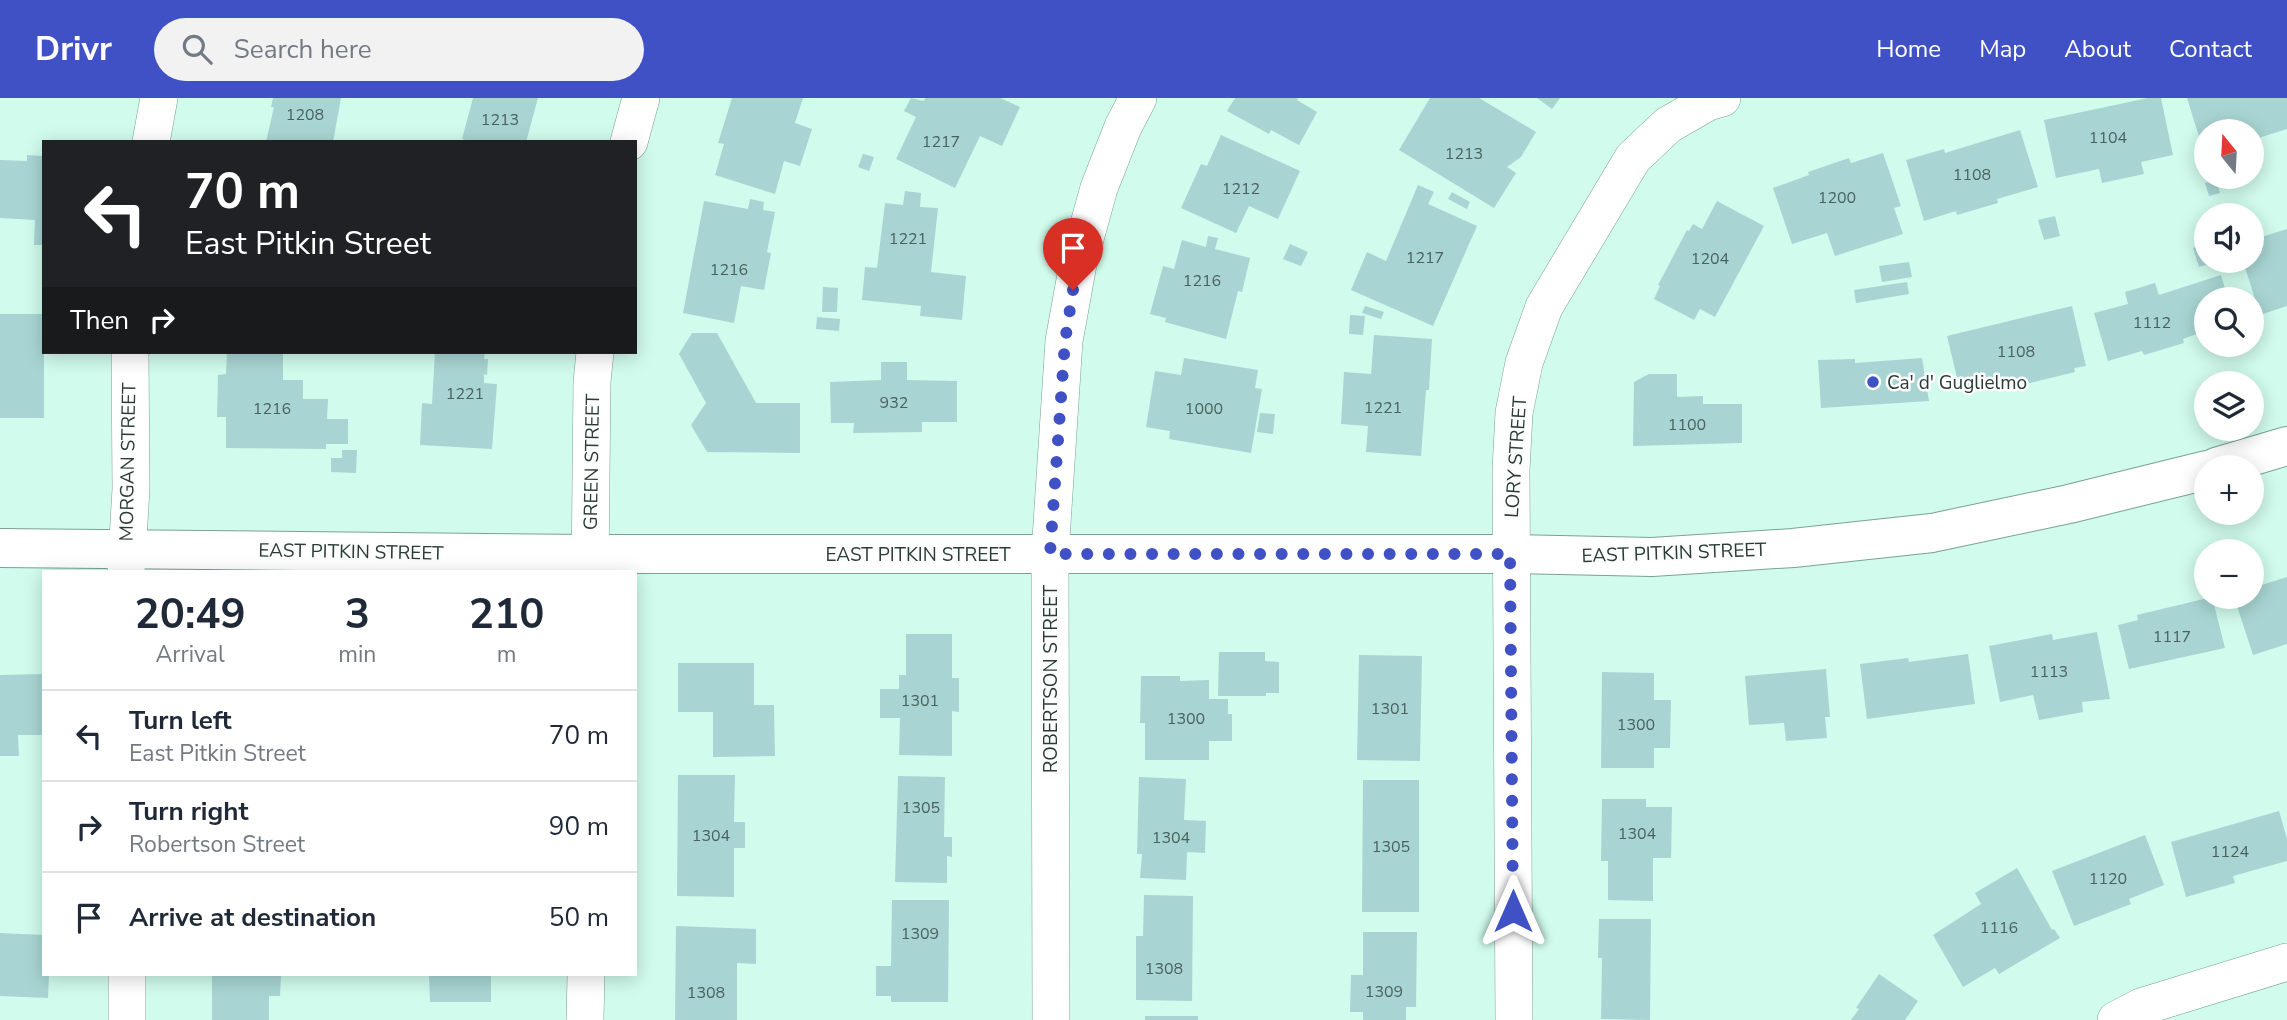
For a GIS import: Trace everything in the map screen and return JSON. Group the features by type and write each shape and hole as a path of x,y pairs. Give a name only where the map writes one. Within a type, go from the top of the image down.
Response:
{"street":[{"path":"151,140 159,98"},
{"path":"630,140 641,98"},
{"name":"ROBERTSON STREET","path":"1051,1020 1050,554 1065,341 1077,264 1099,188 1123,127 1138,98"},
{"name":"LORY STREET","path":"1514,1020 1510,554 1514,413 1524,363 1544,307 1633,158 1668,125 1708,102 1722,98"},
{"name":"MORGAN STREET","path":"126,560 131,489 130,354"},
{"name":"GREEN STREET","path":"590,563 592,382 595,354"},
{"path":"2257,455 2287,446"},
{"name":"EAST PITKIN STREET","path":"0,548 126,560 590,563 1050,554 1510,554 1651,557 1793,548 1932,533 2069,504 2194,473"},
{"path":"2116,1020 2141,1007 2287,962"},
{"path":"127,976 127,1020"},
{"path":"585,1020 586,976"}],"building":[{"path":"273,98 341,98 333,140 266,140 274,107 271,107"},
{"path":"473,98 538,98 527,140 462,139"},
{"path":"732,98 803,98 795,123 812,129 800,166 784,161 775,194 715,175 724,144 718,143"},
{"path":"911,98 924,101 925,98 1000,98 1020,107 1002,146 980,136 955,188 896,159 916,117 904,111"},
{"path":"1235,98 1298,98 1297,100 1317,112 1299,145 1271,130 1269,134 1227,111"},
{"path":"1430,98 1479,98 1536,132 1521,157 1507,167 1516,173 1494,208 1399,150"},
{"path":"1537,98 1560,98 1552,109"},
{"path":"2148,98 2161,98 2173,155 2141,162 2144,174 2102,183 2099,169 2056,178 2044,120"},
{"path":"2187,98 2287,98 2287,129 2264,136 2264,119 2194,120"},
{"path":"2020,130 2038,187 1997,199 1998,203 1957,215 1956,211 1924,221 1906,160 1944,149 1945,153"},
{"path":"1221,135 1300,171 1278,219 1249,206 1236,233 1181,208 1201,164 1207,166"},
{"path":"1883,153 1901,206 1894,208 1903,234 1835,256 1827,233 1792,244 1773,188 1849,158 1851,163"},
{"path":"863,154 874,157 869,171 858,167"},
{"path":"27,155 42,156 42,245 34,245 35,220 0,218 0,160 27,161"},
{"path":"1418,185 1434,192 1428,204 1477,226 1433,326 1351,290 1367,252 1386,261"},
{"path":"2207,189 2219,189 2220,193 2209,196"},
{"path":"905,191 921,193 920,207 938,208 931,272 966,276 962,320 920,316 921,306 862,300 865,267 877,268 885,203 903,205"},
{"path":"1452,192 1470,202 1467,209 1448,199"},
{"path":"750,199 764,202 763,210 775,212 767,252 771,253 764,290 741,286 734,323 683,313 704,201 748,209"},
{"path":"1717,201 1764,226 1715,317 1700,309 1694,320 1654,299 1660,286 1658,285 1687,230 1689,231 1693,224 1702,229"},
{"path":"2055,216 2060,236 2044,240 2038,220"},
{"path":"2287,229 2287,306 2264,314 2264,287 2251,287 2247,273 2264,273 2264,236"},
{"path":"1208,236 1218,238 1215,249 1250,258 1242,292 1238,291 1226,339 1165,322 1166,318 1150,314 1163,266 1174,269 1182,240 1206,247"},
{"path":"1290,244 1308,252 1301,266 1283,259"},
{"path":"1909,262 1912,277 1882,282 1879,266"},
{"path":"2221,275 2224,287 2194,287 2194,335 2183,339 2184,343 2144,355 2142,351 2108,361 2094,313 2128,304 2125,292 2155,283 2159,295"},
{"path":"1907,282 1909,294 1856,303 1854,290"},
{"path":"823,287 838,288 837,312 822,312"},
{"path":"1365,306 1384,312 1381,319 1362,313"},
{"path":"2072,306 2086,366 2074,368 2075,372 2026,384 2025,380 1982,391 1981,385 1960,390 1947,336"},
{"path":"0,314 42,314 44,418 0,418"},
{"path":"1350,315 1365,316 1363,335 1349,334"},
{"path":"817,317 840,319 839,331 816,329"},
{"path":"692,333 717,333 756,403 800,403 800,453 707,452 691,425 706,403 679,354"},
{"path":"1374,335 1432,339 1421,456 1366,452 1368,426 1341,424 1344,372 1371,374"},
{"path":"227,354 283,354 283,380 303,380 303,399 328,399 327,419 348,419 348,444 326,444 326,449 226,448 226,417 217,417 218,375 226,374"},
{"path":"435,354 485,354 484,359 488,359 484,383 497,384 492,449 420,445 422,403 432,404"},
{"path":"1184,358 1258,370 1255,388 1262,389 1251,453 1169,439 1170,431 1146,427 1155,371 1181,375"},
{"name":"Ca' d' Guglielmo","path":"1922,358 1929,401 1821,408 1818,360 1855,359 1855,363"},
{"path":"881,362 907,362 907,380 957,381 957,422 922,422 922,432 853,433 854,423 831,423 830,382 881,380"},
{"path":"1649,374 1677,374 1677,397 1703,396 1703,404 1742,404 1742,443 1633,446 1634,382"},
{"path":"1260,413 1275,414 1273,434 1257,432"},
{"path":"342,450 357,450 356,473 331,472 331,458 342,458"},
{"path":"2287,577 2287,644 2253,655 2238,609 2264,609 2264,584"},
{"path":"2194,601 2194,609 2215,609 2225,648 2129,669 2118,625 2138,620 2137,615"},
{"path":"2097,632 2110,699 2082,702 2083,712 2039,720 2033,695 2000,702 1989,646 2052,634 2053,640"},
{"path":"906,634 952,634 952,678 959,678 959,712 952,711 952,756 899,755 900,718 880,718 880,689 899,689 899,675 906,675"},
{"path":"1219,652 1265,652 1265,661 1279,662 1279,693 1266,693 1266,696 1218,696"},
{"path":"1968,654 1975,704 1867,719 1860,664 1908,658 1909,662"},
{"path":"1359,655 1422,656 1420,761 1357,760"},
{"path":"678,663 754,663 754,705 774,705 775,756 713,757 713,712 678,712"},
{"path":"1826,669 1830,717 1825,717 1827,738 1786,741 1784,723 1749,725 1745,676"},
{"path":"1602,672 1654,673 1654,700 1671,700 1670,748 1654,748 1654,768 1601,768"},
{"path":"42,674 42,735 18,735 19,756 0,756 0,675"},
{"path":"1141,676 1180,676 1180,681 1209,680 1209,699 1228,699 1228,714 1232,714 1232,741 1209,741 1209,760 1145,760 1145,723 1140,723"},
{"path":"678,775 735,775 734,822 745,822 745,848 734,848 734,897 677,896"},
{"path":"898,776 945,777 944,837 952,837 952,857 947,856 947,883 895,882"},
{"path":"1139,777 1186,779 1184,820 1206,821 1205,853 1187,852 1186,880 1140,878 1142,854 1137,854"},
{"path":"1363,780 1419,780 1419,912 1362,912"},
{"path":"1602,799 1646,799 1646,807 1672,807 1671,858 1653,858 1653,901 1608,900 1608,861 1601,861"},
{"path":"2279,811 2287,839 2287,861 2233,876 2235,883 2186,897 2171,842"},
{"path":"2145,835 2164,885 2129,899 2131,904 2074,926 2052,871"},
{"path":"2017,868 2052,930 2054,929 2060,938 1999,974 1995,968 1963,987 1933,935 1981,904 1975,893"},
{"path":"1144,895 1193,896 1192,1001 1136,1000 1136,936 1143,936"},
{"path":"892,900 949,900 948,1002 891,1002 891,996 876,996 876,966 891,966"},
{"path":"1599,919 1651,919 1650,1020 1601,1019 1602,958 1598,958"},
{"path":"676,926 756,929 756,964 737,963 737,1020 675,1020"},
{"path":"1363,932 1417,932 1416,1007 1406,1007 1406,1020 1363,1020 1363,1012 1350,1012 1351,975 1363,975"},
{"path":"0,933 42,935 42,976 49,976 48,998 0,996"},
{"path":"1879,974 1918,1001 1905,1020 1851,1020 1859,1009 1856,1008"},
{"path":"212,976 281,976 280,996 269,996 269,1020 212,1020"},
{"path":"429,976 491,976 491,1002 430,1002"},
{"path":"1145,1016 1198,1016 1198,1020 1145,1020"}],"place":[{"name":"Ca' d' Guglielmo","path":"1873,382"}],"route":[{"path":"1073,290 1065,341 1050,554 1510,554 1513,911"}]}
